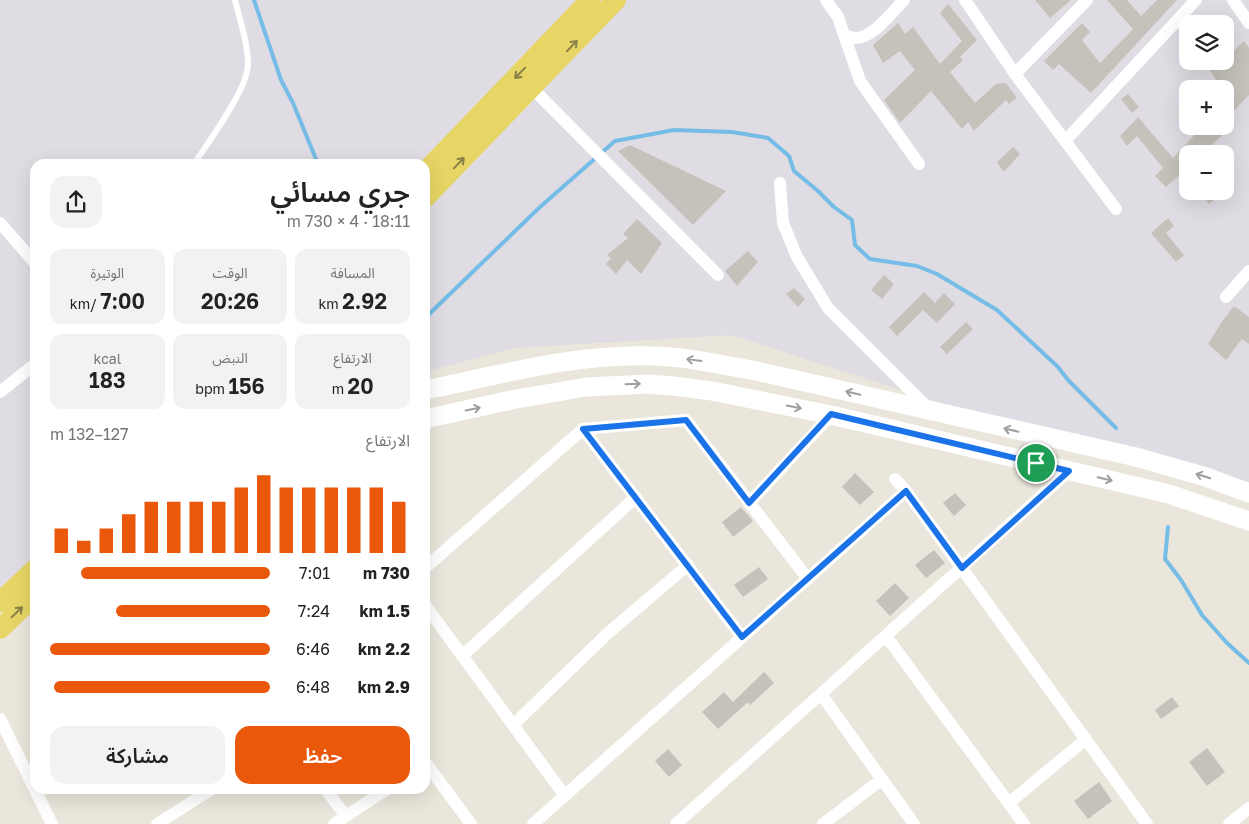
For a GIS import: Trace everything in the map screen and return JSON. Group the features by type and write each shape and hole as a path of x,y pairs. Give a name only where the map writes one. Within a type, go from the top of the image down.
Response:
{"main road":[{"path":"430,193 532,88 601,3"},
{"path":"430,167 601,3"},
{"path":"0,602 30,574"},
{"path":"0,628 30,600"}],"street":[{"path":"826,0 838,17 860,81 919,164"},
{"path":"844,35 856,38 872,32 904,0"},
{"path":"964,0 1015,74 1116,209"},
{"path":"1015,74 1087,0"},
{"path":"1065,141 1196,0"},
{"path":"1233,0 1249,22"},
{"path":"532,88 718,275"},
{"path":"780,183 783,223 797,257 828,308 931,411"},
{"path":"0,223 30,257"},
{"path":"1226,297 1249,271"},
{"path":"430,389 549,365 610,357 653,356 695,360 756,371 1175,467 1249,492"},
{"path":"0,392 30,368"},
{"path":"430,418 511,400 586,387 648,384 712,391 831,414 1169,494 1249,521"},
{"path":"749,503 831,414"},
{"path":"430,564 583,429 686,420 808,579"},
{"path":"583,429 742,637"},
{"path":"1036,463 1049,439"},
{"path":"676,824 1069,471"},
{"path":"895,479 906,491 1147,824"},
{"path":"533,824 906,491"},
{"path":"462,656 636,497"},
{"path":"513,725 607,634 688,565"},
{"path":"430,612 565,796"},
{"path":"886,636 1024,824"},
{"path":"820,694 914,824"},
{"path":"0,719 30,778"},
{"path":"1009,803 1086,739"},
{"path":"430,769 471,824"},
{"path":"823,824 881,780"},
{"path":"38,794 52,824"},
{"path":"157,824 204,794"},
{"path":"329,794 346,816"},
{"path":"334,824 379,794"},
{"path":"1229,824 1249,808"}],"lane":[{"path":"197,159 243,86 248,66 235,0"}],"shaded area":[{"path":"0,0 1249,0 1249,482 945,404 731,335 515,348 430,371 430,159 30,159 30,570 0,599"}],"building":[{"path":"1035,0 1071,0 1050,18"},
{"path":"1107,0 1127,0 1141,16 1157,0 1177,0 1091,93 1059,64 1053,70 1044,61 1082,23 1090,32 1082,40 1100,63 1133,29"},
{"path":"948,4 977,40 960,57 963,60 950,72 975,103 996,84 1006,83 1017,98 1009,104 1006,100 974,131 968,122 962,129 931,91 900,123 884,100 915,70 900,51 883,63 873,45 898,23 905,34 913,27 940,64 962,41 940,13"},
{"path":"1244,41 1249,48 1249,95 1234,111 1234,80 1216,80 1210,70 1234,70 1234,50"},
{"path":"1128,94 1139,107 1132,113 1121,99"},
{"path":"1138,117 1173,158 1179,152 1179,175 1166,187 1155,176 1163,168 1137,136 1127,146 1120,136"},
{"path":"1195,135 1222,135 1212,145 1185,145"},
{"path":"630,145 726,191 693,225 618,151"},
{"path":"1013,147 1020,154 1004,172 997,162"},
{"path":"1168,218 1174,226 1166,233 1184,255 1176,262 1151,233"},
{"path":"637,219 662,243 641,274 627,260 616,274 606,264 611,258 607,255 628,238 623,234"},
{"path":"748,251 758,262 737,286 725,271"},
{"path":"884,275 894,284 882,299 871,290"},
{"path":"794,288 805,299 798,307 786,294"},
{"path":"924,292 935,303 944,293 955,304 937,323 923,310 897,336 889,327"},
{"path":"1234,306 1249,317 1249,344 1242,339 1226,360 1208,344"},
{"path":"966,322 973,329 947,354 940,347"},
{"path":"855,473 874,492 860,505 842,487"},
{"path":"955,493 966,505 954,516 943,503"},
{"path":"741,507 753,521 733,537 722,522"},
{"path":"934,550 945,563 926,578 915,565"},
{"path":"759,567 768,579 743,597 734,585"},
{"path":"895,583 909,598 890,616 876,601"},
{"path":"764,672 774,683 750,705 748,702 718,729 702,712 724,692 733,702"},
{"path":"1172,697 1179,706 1161,719 1155,710"},
{"path":"1207,748 1225,772 1207,786 1189,762"},
{"path":"668,749 682,765 669,777 655,761"},
{"path":"1099,782 1112,801 1088,819 1074,801"}],"waterway":[{"path":"254,0 281,80 293,103 316,159"},
{"path":"430,313 540,207 615,141 674,130 732,132 768,138 789,156 794,171 834,207 852,220 855,245 870,259 917,266 937,274 997,310 1058,367 1068,380 1116,428"},
{"path":"1168,527 1165,559 1181,580 1202,615 1227,643 1249,663"}],"route":[{"path":"831,414 1036,463 1069,471 962,568 906,491 742,637 583,429 686,420 749,503 831,414"}]}
